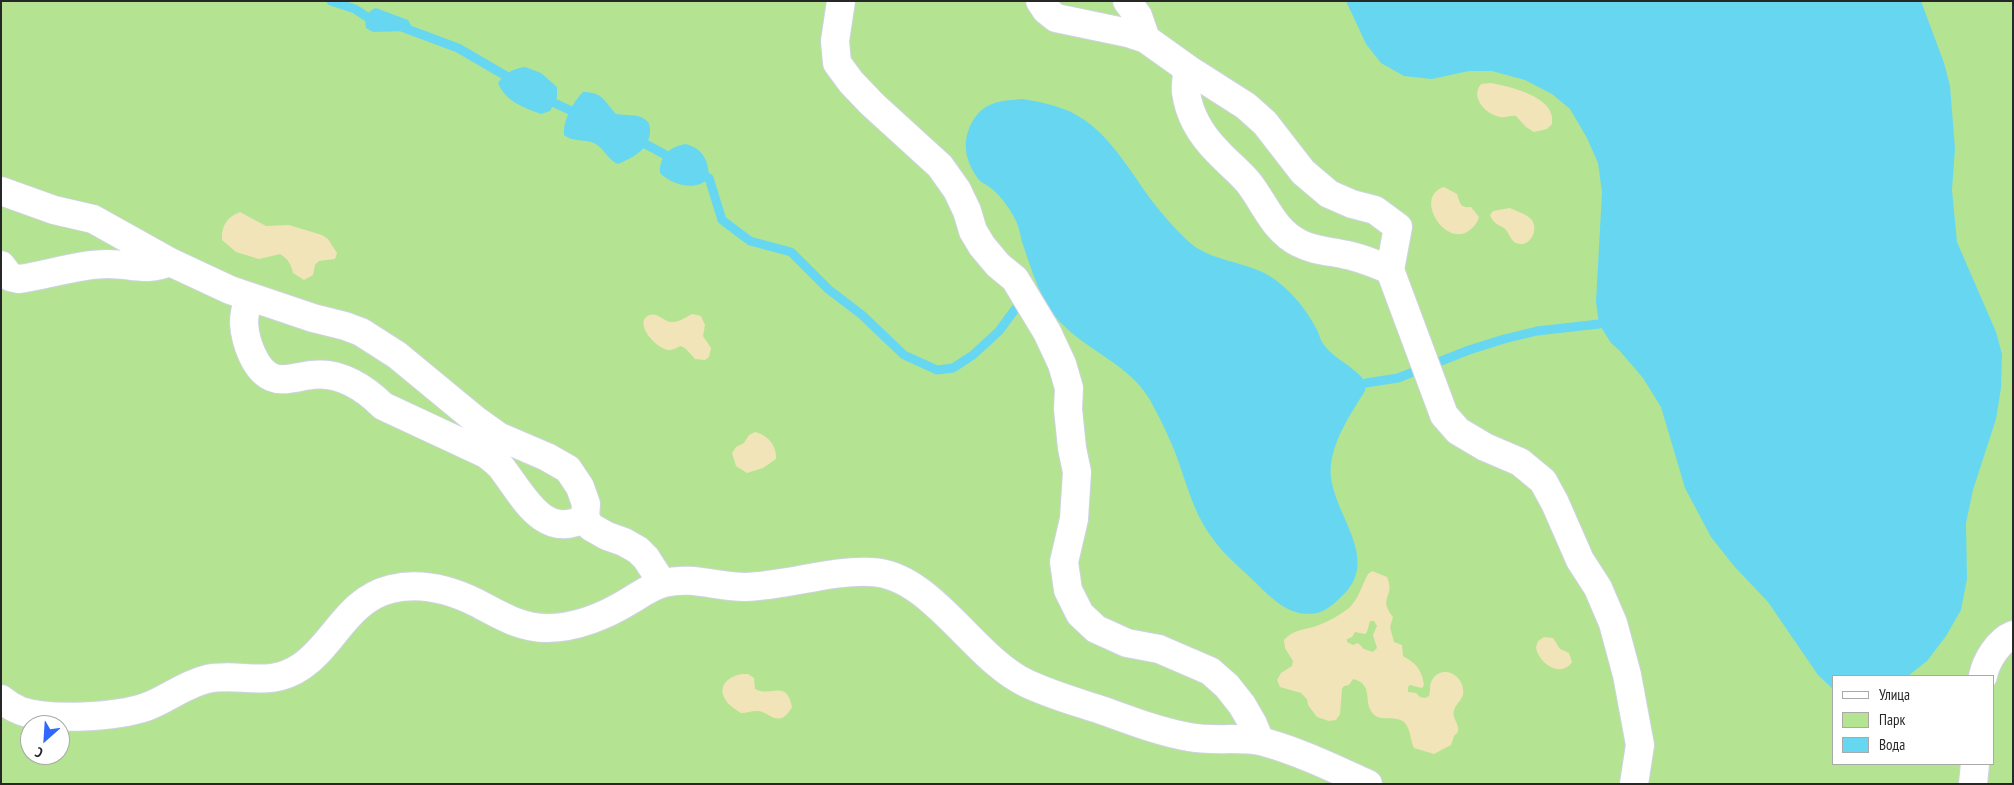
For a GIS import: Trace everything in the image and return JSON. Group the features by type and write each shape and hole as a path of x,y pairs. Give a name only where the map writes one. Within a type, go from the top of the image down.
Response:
{"lane":[{"path":"841,1 835,41 837,63 851,82 872,104 940,166 957,190 967,211 973,231 982,246 1015,279 1047,332 1062,364 1069,388 1068,409 1072,448 1078,472 1074,520 1064,562 1068,590 1080,614 1096,629 1127,643 1159,649 1210,670 1242,704 1260,741"},
{"path":"1040,1 1046,10 1056,18 1128,33 1146,39 1188,69 1246,106 1265,123 1304,172 1329,194 1352,204 1375,210 1398,228 1390,270 1418,342 1438,404 1444,415 1458,431 1485,447 1520,462 1543,481 1555,503 1580,560 1598,588 1613,623 1627,674 1640,745 1634,784"},
{"path":"1127,1 1138,16 1146,39"},
{"path":"1188,69 1186,91 1192,114 1202,134 1216,151 1247,181 1259,197 1269,216 1283,232 1298,242 1316,250 1347,254 1390,270"},
{"path":"1,191 54,210 93,219 170,262 249,297 361,332 397,355 491,431 568,469 580,487 586,504 585,518 591,527 607,536 624,542 642,554 657,575 659,584"},
{"path":"1,265 10,277 19,279 86,266 108,264 143,268 160,266 170,262"},
{"path":"249,297 245,310 244,324 247,340 254,360 265,373 274,379 314,374 339,377 355,384 383,406 486,454 499,465 533,510 546,520 559,524 576,523 585,518"},
{"path":"1,700 21,711 42,714 102,715 145,708 191,684 212,678 271,678 287,674 303,665 351,611 371,597 390,589 434,588 452,592 514,622 526,626 549,628 574,624 607,614 659,584 676,581 746,587 848,572 875,572 892,575 915,586 1001,667 1022,681 1059,697 1171,734 1203,739 1260,741 1308,756 1368,784"},
{"path":"1983,675 1991,656 2007,638 2013,636"},
{"path":"1973,784 1975,765"}],"green space":[{"path":"1,1 2013,1 2013,784 1,784"}],"sand":[{"path":"1491,83 1510,87 1540,100 1552,115 1552,124 1547,129 1534,132 1526,127 1516,116 1500,117 1484,109 1478,99 1478,89 1481,84"},
{"path":"1444,187 1457,194 1461,204 1465,207 1471,207 1479,217 1475,226 1467,232 1458,234 1449,232 1435,218 1432,200 1435,192"},
{"path":"1510,208 1531,219 1534,223 1534,233 1526,243 1514,242 1506,230 1494,222 1490,215 1493,211"},
{"path":"240,212 266,226 289,225 322,235 328,239 337,253 335,259 319,261 315,265 313,275 304,280 293,273 289,262 280,254 259,259 236,252 222,240 222,235 228,219"},
{"path":"652,314 674,322 692,314 701,316 705,325 703,336 711,348 709,357 705,360 695,359 681,346 670,350 659,346 649,336 643,324 645,319"},
{"path":"755,432 768,438 775,450 776,459 763,468 747,473 736,466 732,453 736,447 744,443 749,435"},
{"path":"1372,571 1387,577 1389,589 1386,601 1393,617 1390,627 1394,642 1402,645 1403,656 1415,664 1422,675 1424,685 1422,688 1410,685 1408,692 1416,693 1420,697 1425,698 1429,696 1432,680 1436,675 1445,672 1455,675 1461,683 1463,695 1453,713 1458,726 1458,732 1454,736 1451,745 1434,754 1414,748 1408,728 1404,722 1374,715 1369,706 1366,688 1359,681 1353,679 1349,685 1344,686 1342,689 1340,714 1336,720 1329,721 1317,717 1308,705 1307,699 1301,693 1280,687 1277,680 1281,673 1292,666 1293,661 1285,648 1284,640 1296,632 1327,622 1349,608 1357,597 1368,574","holes":["1370,621 1374,621 1377,626 1373,635 1377,648 1373,652 1364,649 1358,643 1353,645 1347,642 1347,639 1352,637 1355,632 1365,634"]},
{"path":"1544,637 1553,638 1560,649 1569,653 1572,662 1567,667 1556,669 1545,663 1541,658 1536,647 1538,641"},
{"path":"742,674 748,674 754,678 755,689 767,692 777,690 786,693 792,707 787,714 783,718 778,719 755,711 741,713 730,705 723,694 723,686 729,679"}],"water":[{"path":"1346,1 1921,1 1944,63 1950,86 1955,148 1952,190 1957,242 1996,332 2002,354 2001,388 1996,419 1973,490 1966,523 1967,579 1961,610 1946,636 1927,661 1909,675 1832,675 1832,688 1818,675 1768,602 1734,566 1711,537 1685,488 1661,407 1643,378 1611,343 1599,324 1596,302 1602,192 1598,163 1587,138 1570,109 1552,94 1525,80 1492,71 1469,71 1432,79 1404,76 1381,63 1366,44"},
{"path":"376,8 408,20 411,25 405,31 373,32 366,28 366,21 367,15"},
{"path":"525,67 541,73 557,87 557,97 550,111 541,114 522,106 510,99 501,90 498,83 504,77 513,70"},
{"path":"583,92 590,92 599,96 606,101 616,114 644,118 648,122 650,129 647,144 634,156 618,164 611,160 594,143 571,139 564,135 565,123 569,112"},
{"path":"1023,99 1059,107 1071,112 1096,129 1117,152 1160,211 1188,241 1206,253 1258,270 1283,286 1306,312 1324,345 1366,383 1365,391 1349,417 1336,444 1331,464 1336,498 1351,532 1358,566 1353,582 1341,597 1327,609 1308,614 1299,613 1283,606 1269,596 1222,551 1200,519 1175,452 1150,400 1142,388 1120,368 1072,333 1061,323 1047,305 1033,274 1018,224 999,195 980,181 971,168 966,154 968,131 981,111 1000,102"},
{"path":"685,144 701,152 708,166 709,178 698,185 677,184 660,173 661,162 666,154 679,145"}],"waterway":[{"path":"331,1 355,9 367,17 377,20"},
{"path":"399,26 458,48 513,80"},
{"path":"544,98 580,115"},
{"path":"638,140 675,160"},
{"path":"699,173 709,178 722,220 750,241 791,252 828,289 862,315 904,355 937,370 953,368 973,355 999,331 1016,308 1044,298"},
{"path":"1366,383 1398,378 1469,350 1504,339 1537,331 1599,324"}]}
